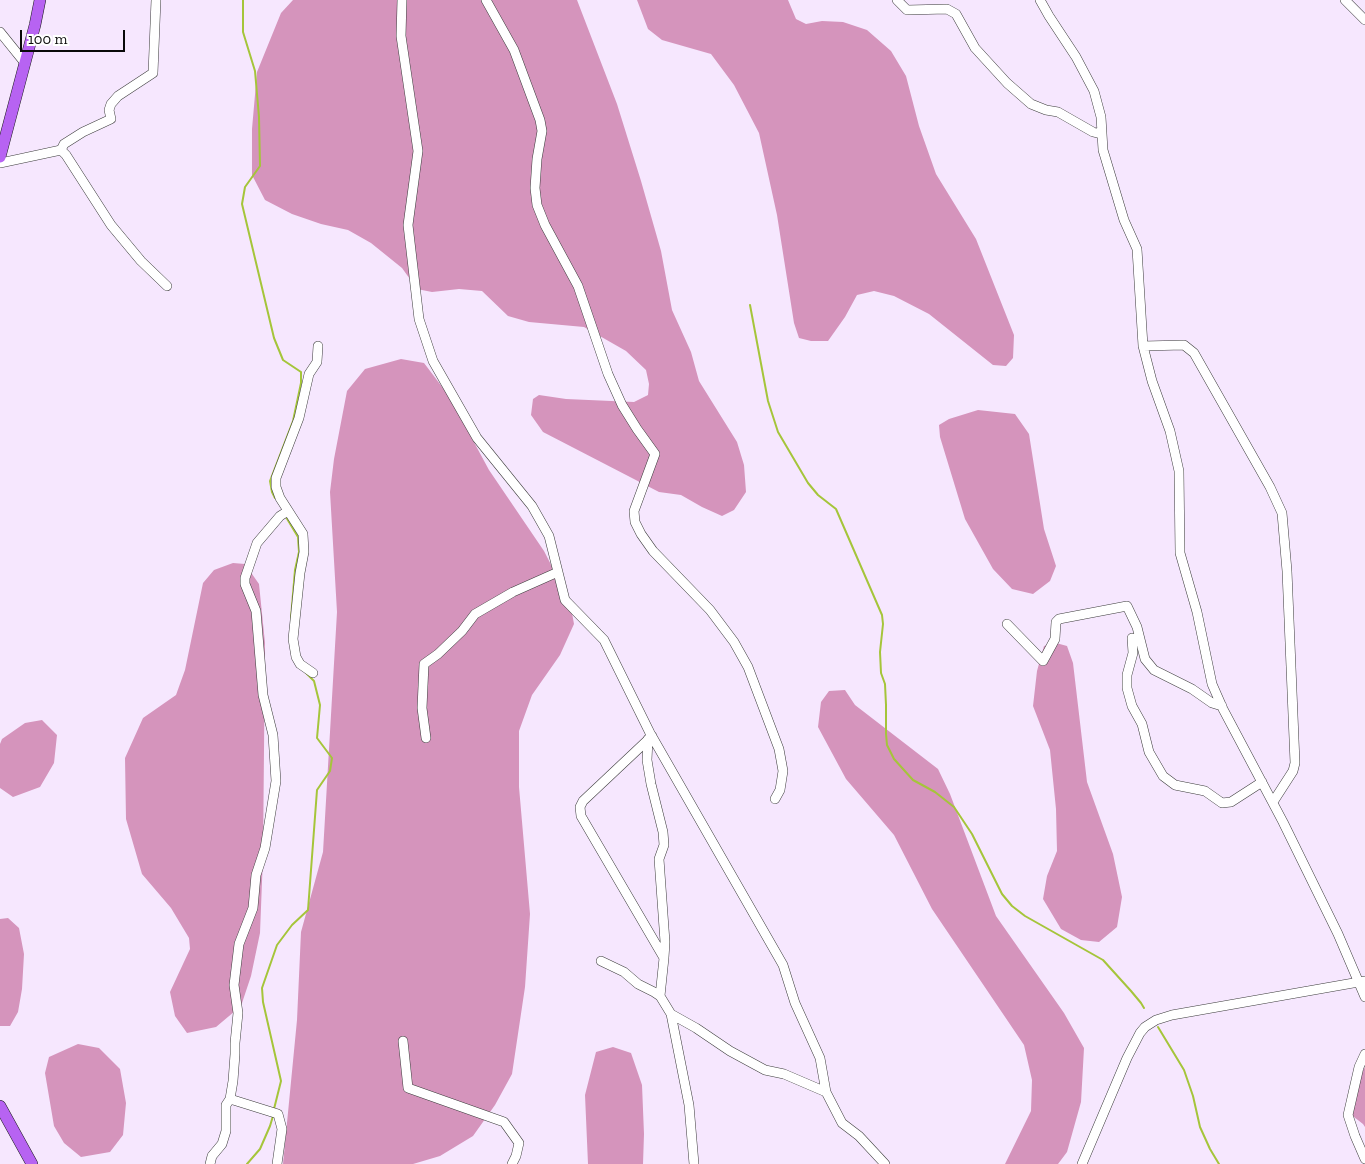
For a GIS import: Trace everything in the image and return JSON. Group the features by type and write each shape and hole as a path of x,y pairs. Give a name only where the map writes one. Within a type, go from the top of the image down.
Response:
{"main road":[{"path":"0,157 40,0"},
{"path":"0,1106 32,1164"}],"street":[{"path":"61,150 64,144 110,119 110,104 118,96 153,73 156,0"},
{"path":"402,0 401,36 418,151 408,225 419,319 433,361 478,438 532,506 550,536 565,600 604,640 650,737 783,965 795,1003 820,1058 826,1092 842,1123 859,1136 885,1164"},
{"path":"486,0 514,50 540,120 542,131 534,188 537,205 545,225 578,286 608,374 622,405 636,429 655,454 634,511 635,522 640,534 653,551 701,601 734,642 748,667 778,749 782,771 780,790 775,799"},
{"path":"897,0 907,10 947,9 956,14 975,48 1007,83 1031,104 1058,112 1093,132 1101,134"},
{"path":"1040,0 1048,16 1076,57 1094,92 1101,117 1103,150 1124,220 1137,248 1143,346 1152,381 1172,439 1178,471 1180,553 1197,612 1212,684 1362,982 1365,997"},
{"path":"1345,0 1365,20"},
{"path":"0,32 25,63"},
{"path":"0,163 61,150"},
{"path":"61,150 111,226 141,261 167,286"},
{"path":"1143,346 1184,345 1194,353 1270,487 1282,513 1287,571 1295,763 1293,771 1272,802"},
{"path":"313,673 300,664 296,657 294,639 300,573 304,552 303,534 284,513 276,487 276,478 299,418 308,374 317,362 318,346"},
{"path":"210,1164 212,1156 222,1144 226,1131 226,1105 230,1099 235,1063 238,1013 234,985 239,944 253,908 256,876 266,848 276,781 273,735 263,695 256,611 245,584 245,578 256,543 284,513"},
{"path":"426,738 422,708 424,664 438,654 462,631 475,614 513,592 558,572"},
{"path":"1007,624 1043,661 1055,639 1056,622 1059,619 1127,606 1133,618 1145,659 1154,670 1192,689 1212,703 1222,706"},
{"path":"1133,618 1133,653 1127,675 1127,688 1132,706 1142,724 1149,752 1162,776 1175,784 1205,791 1222,803 1231,802 1262,782"},
{"path":"1122,639 1132,638"},
{"path":"650,737 583,801 580,807 581,816 664,958"},
{"path":"650,737 647,760 664,839 659,859 665,942 660,996"},
{"path":"601,961 624,972 638,984 660,996 670,1014 689,1105 694,1164"},
{"path":"1082,1164 1140,1032 1156,1020 1172,1015 1362,982"},
{"path":"670,1014 765,1070 784,1074 826,1092"},
{"path":"403,1041 408,1088 504,1122 519,1143 512,1164"},
{"path":"1365,1054 1359,1067 1348,1115 1365,1159"},
{"path":"230,1099 274,1113 282,1129 277,1164"}],"shaded area":[{"path":"293,0 577,0 617,104 641,181 661,251 672,310 691,352 699,381 737,442 744,465 746,492 734,510 722,516 681,495 659,492 543,432 531,415 533,399 539,395 566,399 634,402 648,395 649,384 646,370 626,351 584,327 529,322 508,316 482,291 459,289 432,292 417,289 402,268 371,243 348,230 321,224 292,214 265,200 252,175 252,129 257,72 281,13"},
{"path":"637,0 788,0 796,19 806,24 822,21 843,22 867,30 891,51 906,76 919,126 936,174 976,239 1014,335 1013,358 1006,366 993,365 929,314 894,296 874,291 857,295 845,317 828,341 811,341 799,338 794,323 777,215 759,133 734,85 711,54 662,40 648,29"},
{"path":"401,359 424,363 449,396 489,470 544,551 570,602 574,624 560,655 532,695 519,731 519,787 530,914 525,987 512,1074 495,1105 473,1136 440,1156 413,1164 283,1164 297,1020 301,932 323,852 337,612 330,492 334,459 347,391 365,369"},
{"path":"978,410 1015,414 1029,434 1044,529 1056,566 1050,581 1033,594 1012,589 993,569 965,519 940,437 939,425 949,419"},
{"path":"233,563 245,564 259,584 265,643 263,856 260,933 251,976 241,1006 216,1027 187,1033 175,1016 170,992 190,949 189,938 171,908 142,874 126,819 125,758 143,718 176,695 185,670 203,583 214,570"},
{"path":"1056,643 1067,646 1073,663 1087,782 1113,854 1122,897 1117,927 1099,942 1081,940 1061,929 1043,899 1047,876 1057,851 1056,809 1050,750 1033,706 1037,671 1044,646"},
{"path":"845,690 855,705 938,769 950,794 996,916 1064,1013 1084,1048 1081,1102 1067,1152 1058,1164 1005,1164 1031,1111 1032,1080 1024,1045 932,909 894,835 846,779 818,727 821,702 829,691"},
{"path":"42,720 57,735 54,763 40,787 13,797 0,788 0,744 2,739 25,723"},
{"path":"8,918 19,928 24,954 22,989 18,1012 10,1026 0,1026 0,919"},
{"path":"78,1044 99,1048 120,1069 126,1103 123,1135 110,1152 81,1157 64,1143 54,1126 45,1073 49,1057"},
{"path":"613,1047 631,1053 642,1085 643,1164 588,1164 585,1095 596,1052"},
{"path":"1365,1067 1365,1127 1345,1110 1349,1097"}],"waterway":[{"path":"243,0 243,32 255,71 259,117 260,166 245,187 242,204 274,338 283,360 301,372 301,383 293,421 270,481 275,498"},
{"path":"750,305 768,401 778,432 808,483 818,495 836,509 882,615 880,652 881,673 885,684 886,734 887,745 894,759 913,780 935,792 954,807 972,834 1002,894 1012,906 1025,916 1103,960 1144,1008"},
{"path":"286,517 298,537 299,552 295,570 291,618"},
{"path":"274,1109 281,1081 263,1002 262,988 277,945 292,925 308,910 317,790 330,771 332,758 317,738 320,705 314,681 305,672"},
{"path":"1158,1027 1184,1070 1193,1096 1200,1127 1219,1164"},
{"path":"247,1164 260,1149 273,1116"}]}
